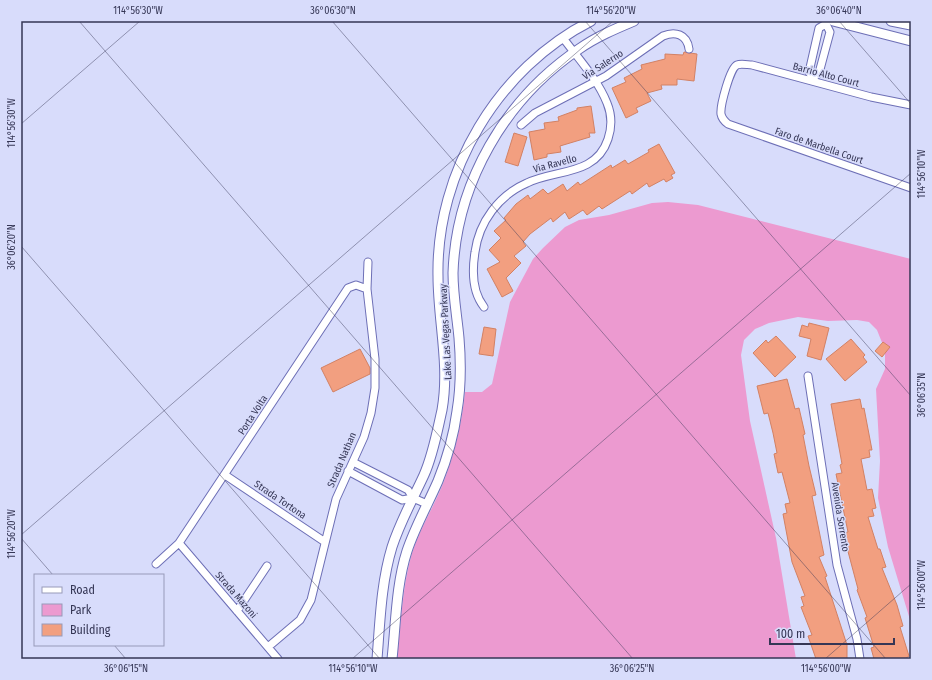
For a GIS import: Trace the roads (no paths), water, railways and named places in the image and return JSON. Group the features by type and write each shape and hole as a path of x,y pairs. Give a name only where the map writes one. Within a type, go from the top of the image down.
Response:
{"street":[{"name":"Lake Las Vegas Parkway","path":"377,659 387,568 400,527 424,473 435,441 442,408 445,374 438,275 443,223 455,178 470,143 483,120 502,93 524,69 563,38 591,21"},
{"name":"Lake Las Vegas Parkway","path":"392,659 402,571 414,533 439,479 450,445 458,410 460,374 459,339 454,305 453,272 457,239 464,206 475,175 489,145 507,117 528,91 553,68 574,52 608,32 634,21"},
{"path":"891,21 911,26"},
{"path":"828,22 830,32 819,73 812,79 809,72 819,28 828,22 911,41"},
{"name":"Via Salerno","path":"521,125 535,113 595,82 666,34 677,34 682,36 687,42 689,49"},
{"name":"Via Ravello","path":"484,307 477,295 473,281 475,252 483,227 494,209 518,188 537,179 579,169 589,164 602,152 609,136 611,119 607,102 595,82 563,38"},
{"name":"Barrio Alto Court","path":"723,119 721,112 729,75 736,65 752,65 812,79 870,98 911,105"},
{"name":"Faro de Marbella Court","path":"723,119 728,124 735,127 911,188"},
{"name":"Strada Nathan","path":"268,648 300,620 311,600 336,498 364,437 371,413 375,388 375,359 367,289 368,262"},
{"name":"Porta Volta","path":"156,564 179,543 348,288 356,285 367,289"},
{"name":"Avenida Sorrento","path":"808,376 837,564 857,639 860,659"},
{"path":"353,462 408,490 413,498"},
{"path":"348,472 402,500 413,498 427,504"},
{"name":"Strada Tortona","path":"225,475 325,542"},
{"name":"Strada Mazoni","path":"179,543 278,659"},
{"path":"237,611 267,566"}]}
